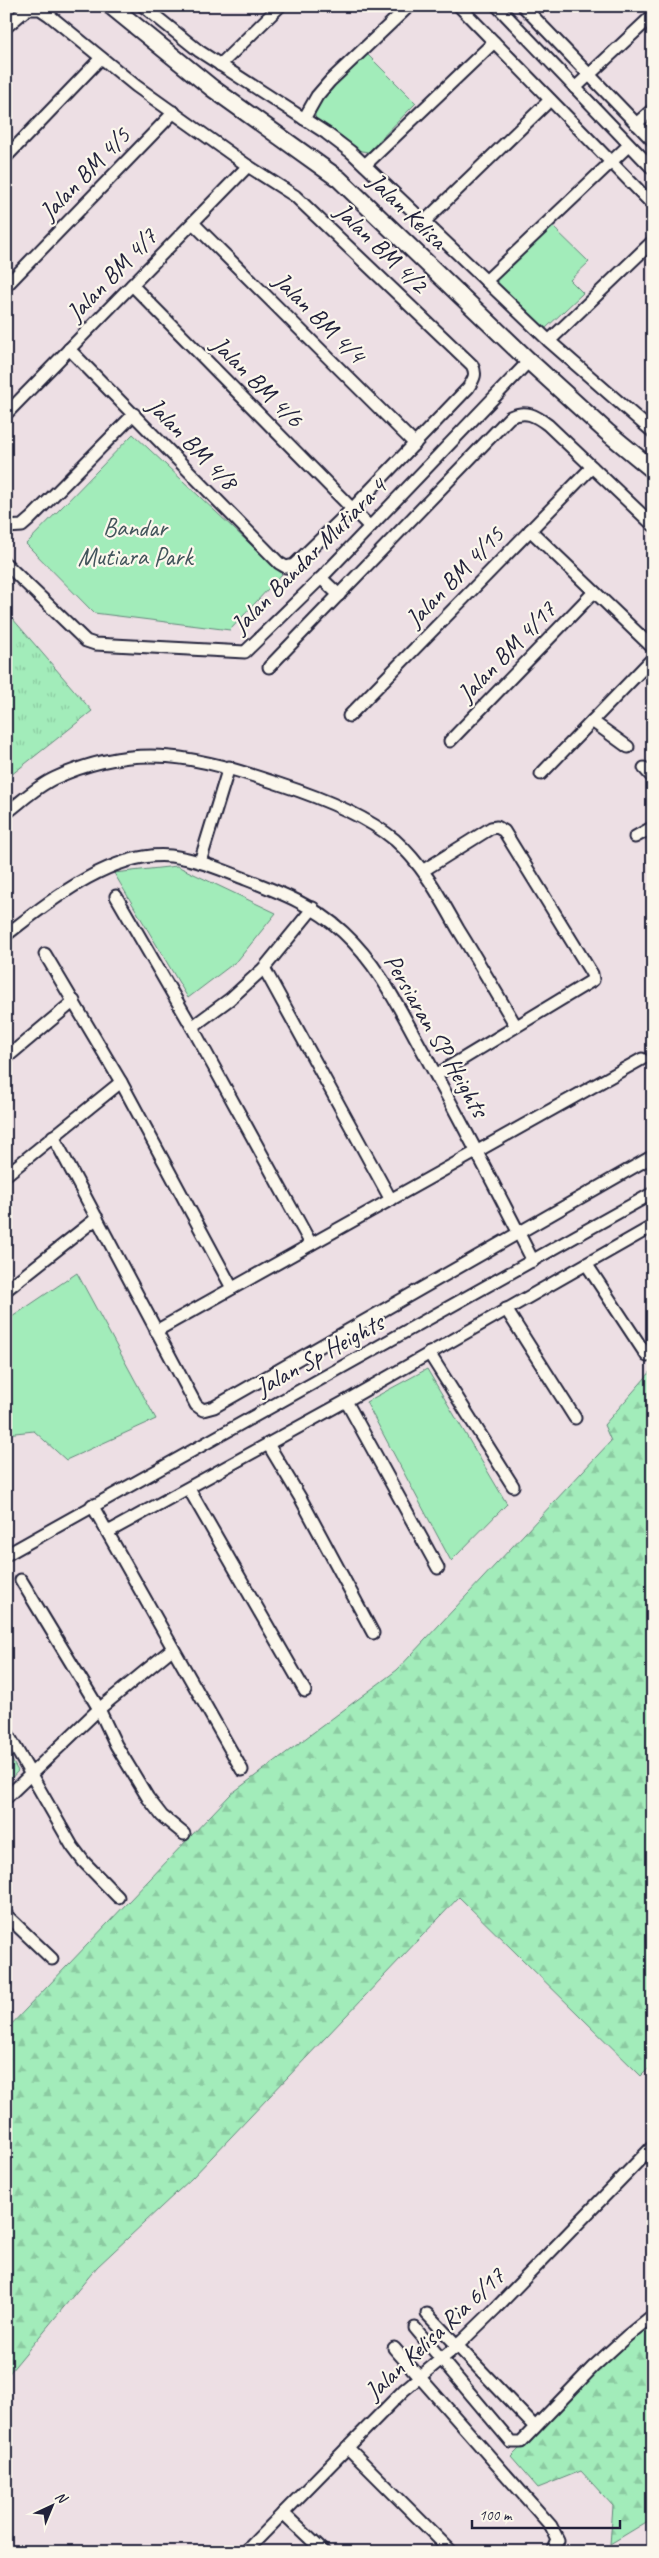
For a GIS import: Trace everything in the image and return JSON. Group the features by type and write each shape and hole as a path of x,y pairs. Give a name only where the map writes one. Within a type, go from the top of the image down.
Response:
{"main road":[{"name":"Jalan Kelisa","path":"111,6 212,88 339,179 529,361 607,432 653,470"}],"street":[{"path":"143,6 157,10 220,65 338,142 425,221 549,341 653,432"},
{"path":"220,65 280,6"},
{"path":"304,119 309,108 330,81 409,6"},
{"path":"459,6 653,204"},
{"path":"497,6 653,169"},
{"path":"523,6 588,76 653,141"},
{"path":"575,88 653,15 644,6"},
{"name":"Jalan BM 4/2","path":"6,27 27,9 40,9 100,58 248,166 287,190 313,212 472,364 475,371 474,379 468,388 415,444"},
{"path":"366,166 494,42"},
{"path":"6,157 100,58"},
{"path":"425,221 550,100"},
{"path":"636,124 653,109"},
{"name":"Jalan BM 4/5","path":"6,286 174,112"},
{"path":"486,281 629,145"},
{"name":"Jalan BM 4/7","path":"6,414 248,166"},
{"name":"Jalan BM 4/4","path":"193,223 415,444"},
{"path":"549,341 653,241"},
{"name":"Jalan BM 4/6","path":"132,285 370,527"},
{"name":"Jalan BM 4/8","path":"69,349 279,563 286,567 294,565 352,509"},
{"name":"Jalan Bandar Mutiara 4","path":"6,564 86,641 95,644 234,653 245,652 254,646 321,578 529,361"},
{"path":"269,667 510,417 526,412 538,417 653,525"},
{"path":"6,528 22,526 30,519 134,414"},
{"path":"352,509 415,444"},
{"name":"Jalan BM 4/15","path":"349,716 592,467"},
{"path":"530,530 653,648"},
{"path":"321,578 339,594"},
{"name":"Jalan BM 4/17","path":"450,741 594,592"},
{"path":"541,774 653,658"},
{"path":"592,721 628,747"},
{"path":"6,813 54,778 111,760 156,754 228,767 299,790 345,810 394,840 424,870 516,1026"},
{"path":"200,862 228,767"},
{"path":"644,768 653,778"},
{"path":"424,870 491,828 497,827 504,831 592,974 593,980 436,1075"},
{"path":"635,837 653,827"},
{"name":"Persiaran SP Heights","path":"6,935 100,870 146,857 170,856 200,862 289,896 312,908 343,931 362,952 387,986 477,1152 533,1261"},
{"path":"116,896 192,1027 312,1244"},
{"path":"192,1027 230,999 264,968 312,908"},
{"path":"45,954 121,1082 232,1288"},
{"path":"264,968 391,1200"},
{"path":"6,1058 74,1001"},
{"path":"156,1331 642,1059"},
{"path":"6,1175 121,1082"},
{"path":"53,1136 156,1331 196,1404 202,1410 214,1406 518,1231 653,1156"},
{"name":"Jalan Sp Heights","path":"6,1554 533,1261 653,1192"},
{"path":"6,1290 97,1218"},
{"path":"108,1532 190,1489 653,1226"},
{"path":"587,1265 647,1356"},
{"path":"506,1309 576,1418"},
{"path":"429,1353 513,1486"},
{"path":"346,1401 438,1568"},
{"path":"268,1444 301,1499 373,1633"},
{"path":"190,1489 305,1691"},
{"path":"92,1506 242,1770"},
{"path":"21,1580 98,1708 116,1745 148,1798 162,1816 184,1834"},
{"path":"6,1798 30,1772 98,1708 172,1649"},
{"path":"6,1731 80,1857 118,1897"},
{"path":"6,1915 52,1960"},
{"name":"Jalan Kelisa Ria 6/17","path":"245,2552 347,2446 419,2376 457,2346 653,2146"},
{"path":"427,2314 535,2427"},
{"path":"415,2328 511,2442 522,2442 600,2361 653,2315"},
{"path":"394,2348 551,2526 557,2534 555,2549"},
{"path":"347,2446 452,2552"},
{"path":"283,2513 324,2552"}],"green space":[{"path":"366,53 416,103 368,152 356,150 343,137 316,121 314,109 331,86"},
{"path":"551,225 589,262 570,280 583,293 545,329 495,280"},
{"name":"Bandar Mutiara Park","path":"133,434 282,574 230,630 94,613 26,544"},
{"path":"6,611 92,711 6,779"},
{"path":"177,866 276,913 238,960 188,998 114,873"},
{"path":"77,1273 156,1419 66,1460 34,1431 6,1434 6,1321"},
{"path":"427,1369 507,1504 451,1561 366,1402"},
{"path":"653,1369 653,2064 641,2076 459,1897 192,2178 97,2267 6,2377 6,2030 231,1794 397,1670 611,1441 604,1425"},
{"path":"6,1750 18,1771 6,1784"},
{"path":"653,2323 653,2518 610,2544 613,2506 581,2471 538,2488 511,2457 626,2343"}]}
